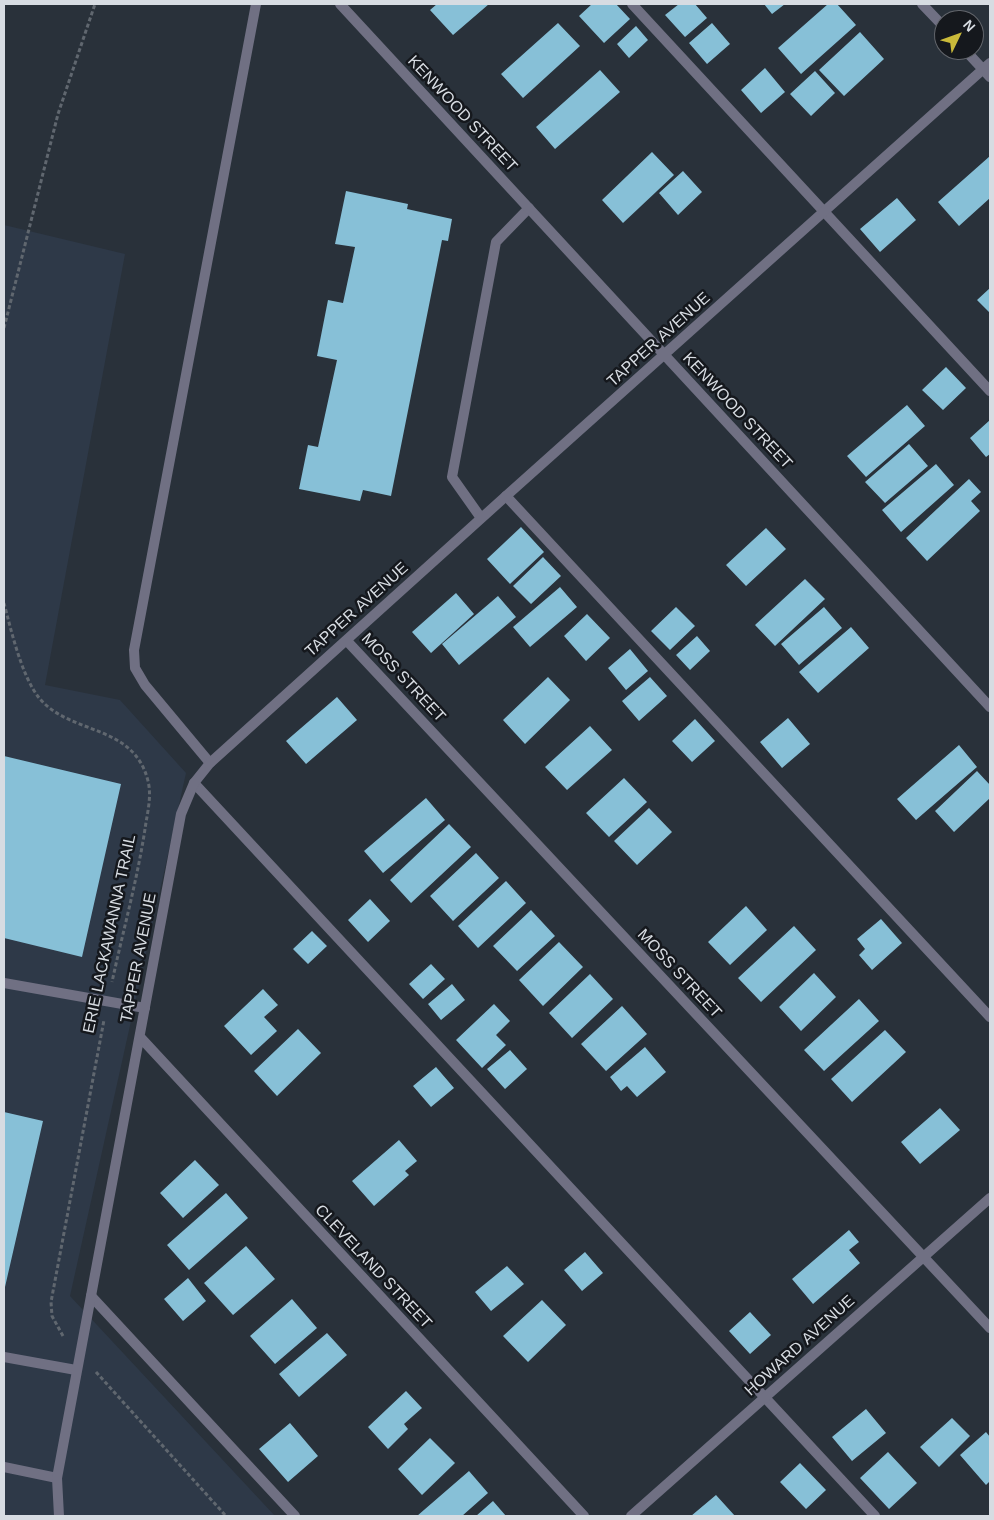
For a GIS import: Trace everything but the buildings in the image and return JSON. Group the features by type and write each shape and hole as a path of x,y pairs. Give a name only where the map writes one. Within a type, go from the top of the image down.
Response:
{"street":[{"path":"210,763 145,685 136,668 134,650 256,4"},
{"name":"KENWOOD STREET","path":"340,4 990,707"},
{"path":"632,4 990,391"},
{"path":"922,4 934,17"},
{"path":"987,66 990,78"},
{"name":"TAPPER AVENUE","path":"59,1516 57,1478 76,1370 182,814 194,783 210,763 987,66"},
{"path":"481,518 452,477 496,242 529,208"},
{"path":"506,496 990,1017"},
{"name":"MOSS STREET","path":"347,640 990,1328"},
{"path":"194,783 875,1516"},
{"path":"4,983 145,1008"},
{"name":"CLEVELAND STREET","path":"140,1037 584,1516"},
{"name":"HOWARD AVENUE","path":"631,1516 990,1198"},
{"path":"91,1296 295,1516"},
{"path":"4,1357 76,1370"},
{"path":"4,1467 57,1478"}],"path":[{"path":"4,328 58,114 94,4"},
{"name":"ERIE LACKAWANNA TRAIL","path":"4,603 16,647 33,690 52,710 65,718 108,734 122,743 140,763 148,780 150,794 140,857 108,1001 51,1302 52,1316 59,1330"},
{"path":"92,1368 144,1423 226,1516"}],"shaded area":[{"path":"4,225 125,254 45,685 120,700 186,773 70,1296 275,1516 4,1516"}]}
